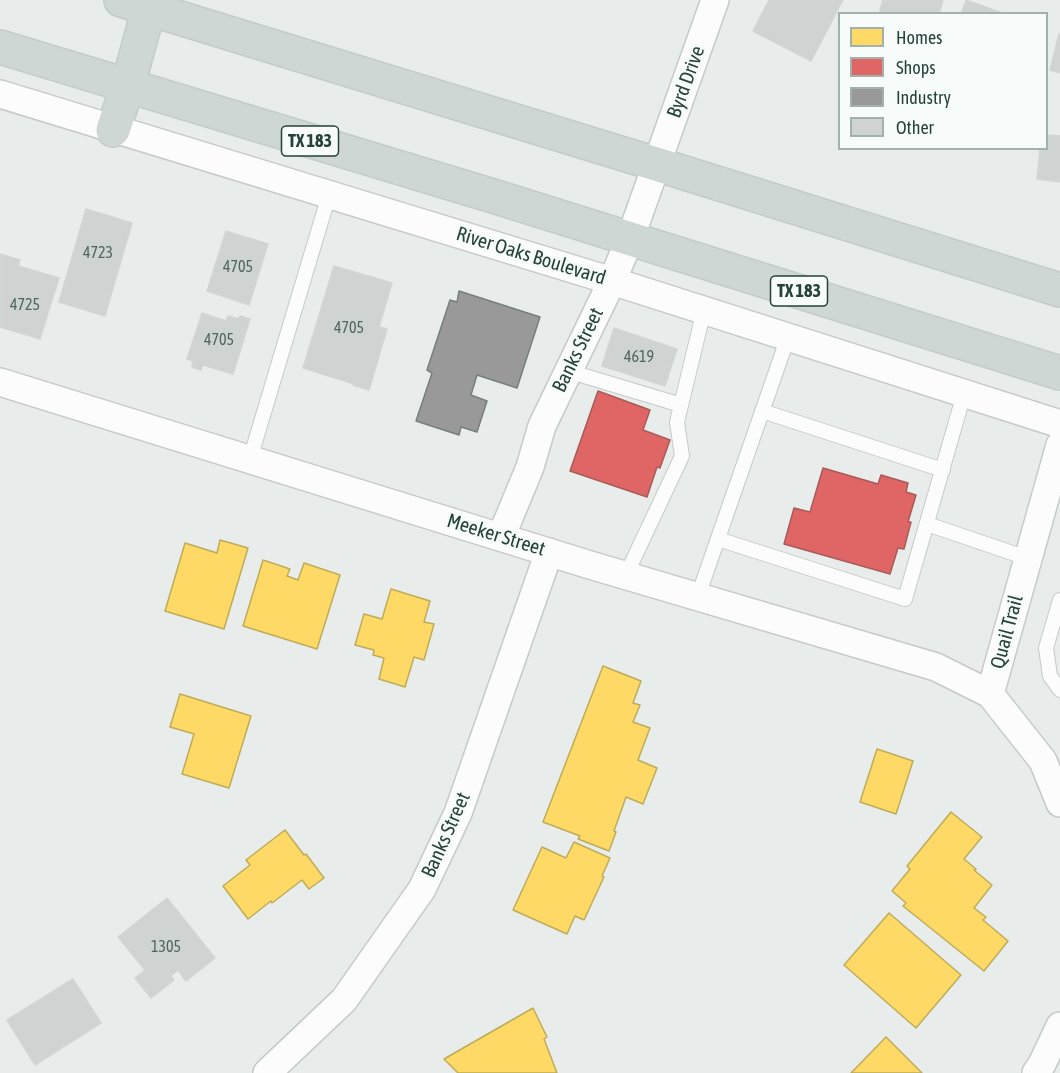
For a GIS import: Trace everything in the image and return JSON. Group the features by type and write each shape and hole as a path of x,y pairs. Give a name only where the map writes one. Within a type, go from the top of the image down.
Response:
{"main road":[{"path":"113,130 128,85 135,4 1060,290"},
{"name":"TX 183","path":"0,47 1060,373"}],"street":[{"name":"Byrd Drive","path":"656,164 715,0"},
{"name":"River Oaks Boulevard","path":"0,94 612,281 1060,424"},
{"name":"Banks Street","path":"501,537 530,467 542,426 630,239 656,164"},
{"name":"Meeker Street","path":"0,382 549,552 936,667 990,694"},
{"name":"Quail Trail","path":"1060,444 990,694 1043,761 1060,803"},
{"name":"Banks Street","path":"267,1073 344,1000 422,889 458,813 549,552"},
{"path":"1036,1073 1060,1026"}],"lane":[{"path":"250,459 329,195"},
{"path":"626,575 682,456 677,422 704,310"},
{"path":"698,596 788,337"},
{"path":"568,371 681,405"},
{"path":"718,539 905,599 964,394"},
{"path":"762,411 943,470"},
{"path":"927,524 1027,558"},
{"path":"1060,600 1046,648 1050,676 1060,690"}],"building: Homes":[{"path":"220,540 248,548 224,629 165,611 185,543 217,553"},
{"path":"263,560 290,569 287,576 298,580 304,563 340,575 317,649 243,626"},
{"path":"391,589 430,601 424,622 434,624 424,660 414,657 405,687 379,679 384,658 373,655 374,650 355,645 364,614 382,619"},
{"path":"603,666 641,681 633,703 640,705 633,722 650,728 638,760 657,768 643,804 626,797 609,851 578,839 580,836 543,822"},
{"path":"180,694 251,716 229,788 182,774 194,734 170,727"},
{"path":"877,749 913,761 896,814 860,802"},
{"path":"951,812 982,837 964,859 992,885 974,908 986,917 983,920 1008,941 984,971 903,906 906,903 892,891 910,869 907,866"},
{"path":"285,830 324,878 309,889 302,880 248,919 223,886 250,865 246,860"},
{"path":"574,842 610,858 602,876 604,877 584,920 575,916 567,934 513,910 542,847 566,858"},
{"path":"889,913 961,975 916,1028 844,965"},
{"path":"533,1008 547,1037 544,1039 557,1073 458,1073 444,1059"},
{"path":"886,1037 922,1073 851,1073"}],"building: Shops":[{"path":"598,391 650,410 643,430 670,440 660,468 657,467 647,497 570,471"},
{"path":"823,468 878,484 881,475 908,483 906,492 916,495 908,522 911,522 904,549 898,548 890,574 784,544 794,508 810,512"}],"building: Industry":[{"path":"459,291 540,317 517,388 477,375 471,395 487,401 477,432 461,427 459,435 416,421 432,373 427,370 450,300 457,302"}],"building: Other":[{"path":"769,0 843,0 811,61 753,31"},
{"path":"883,0 943,0 940,12 880,12"},
{"path":"966,0 999,12 962,12"},
{"path":"1060,35 1060,73 1050,70"},
{"path":"1048,135 1060,136 1060,182 1037,179 1040,150 1048,150"},
{"path":"86,209 132,223 105,316 59,302"},
{"path":"226,231 268,244 249,305 207,291"},
{"path":"0,254 20,260 18,266 59,278 40,339 0,327"},
{"path":"334,266 392,283 379,327 387,329 369,390 303,368"},
{"path":"202,313 226,321 228,316 250,319 233,374 203,365 201,370 192,367 193,361 187,359"},
{"path":"614,328 677,349 665,386 602,366"},
{"path":"167,898 215,958 186,981 178,970 171,976 174,980 151,998 135,978 145,970 118,937"},
{"path":"73,979 101,1023 35,1065 7,1020"}]}
